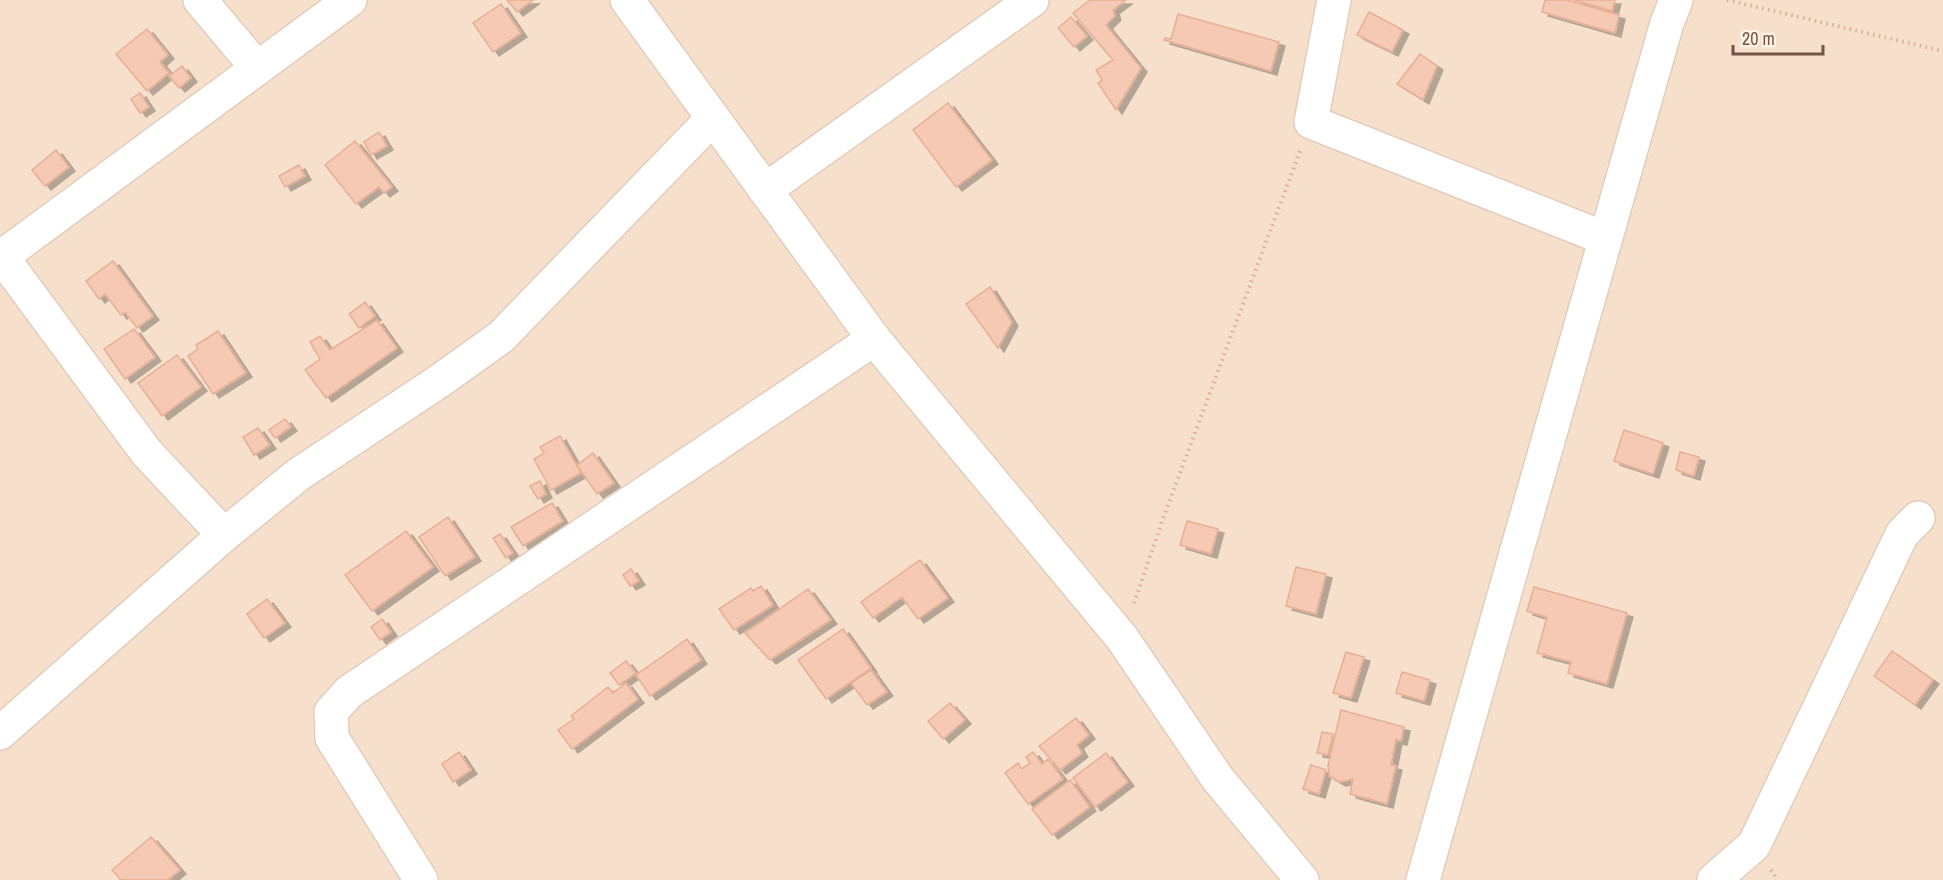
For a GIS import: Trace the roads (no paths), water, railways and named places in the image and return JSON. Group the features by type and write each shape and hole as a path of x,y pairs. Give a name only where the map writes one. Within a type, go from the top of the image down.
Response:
{"street":[{"path":"200,0 257,68"},
{"path":"224,535 147,453 1,257 350,0"},
{"path":"627,0 874,339 1122,638 1218,779 1302,880"},
{"path":"765,190 1032,0"},
{"path":"1334,0 1311,122 1604,238"},
{"path":"1423,880 1604,238 1667,23 1677,0"},
{"path":"0,733 224,535 299,474 438,382 501,337 713,118"},
{"path":"421,880 332,738 331,712 348,692 874,339"},
{"path":"1714,880 1754,845 1902,534 1918,518"}]}
